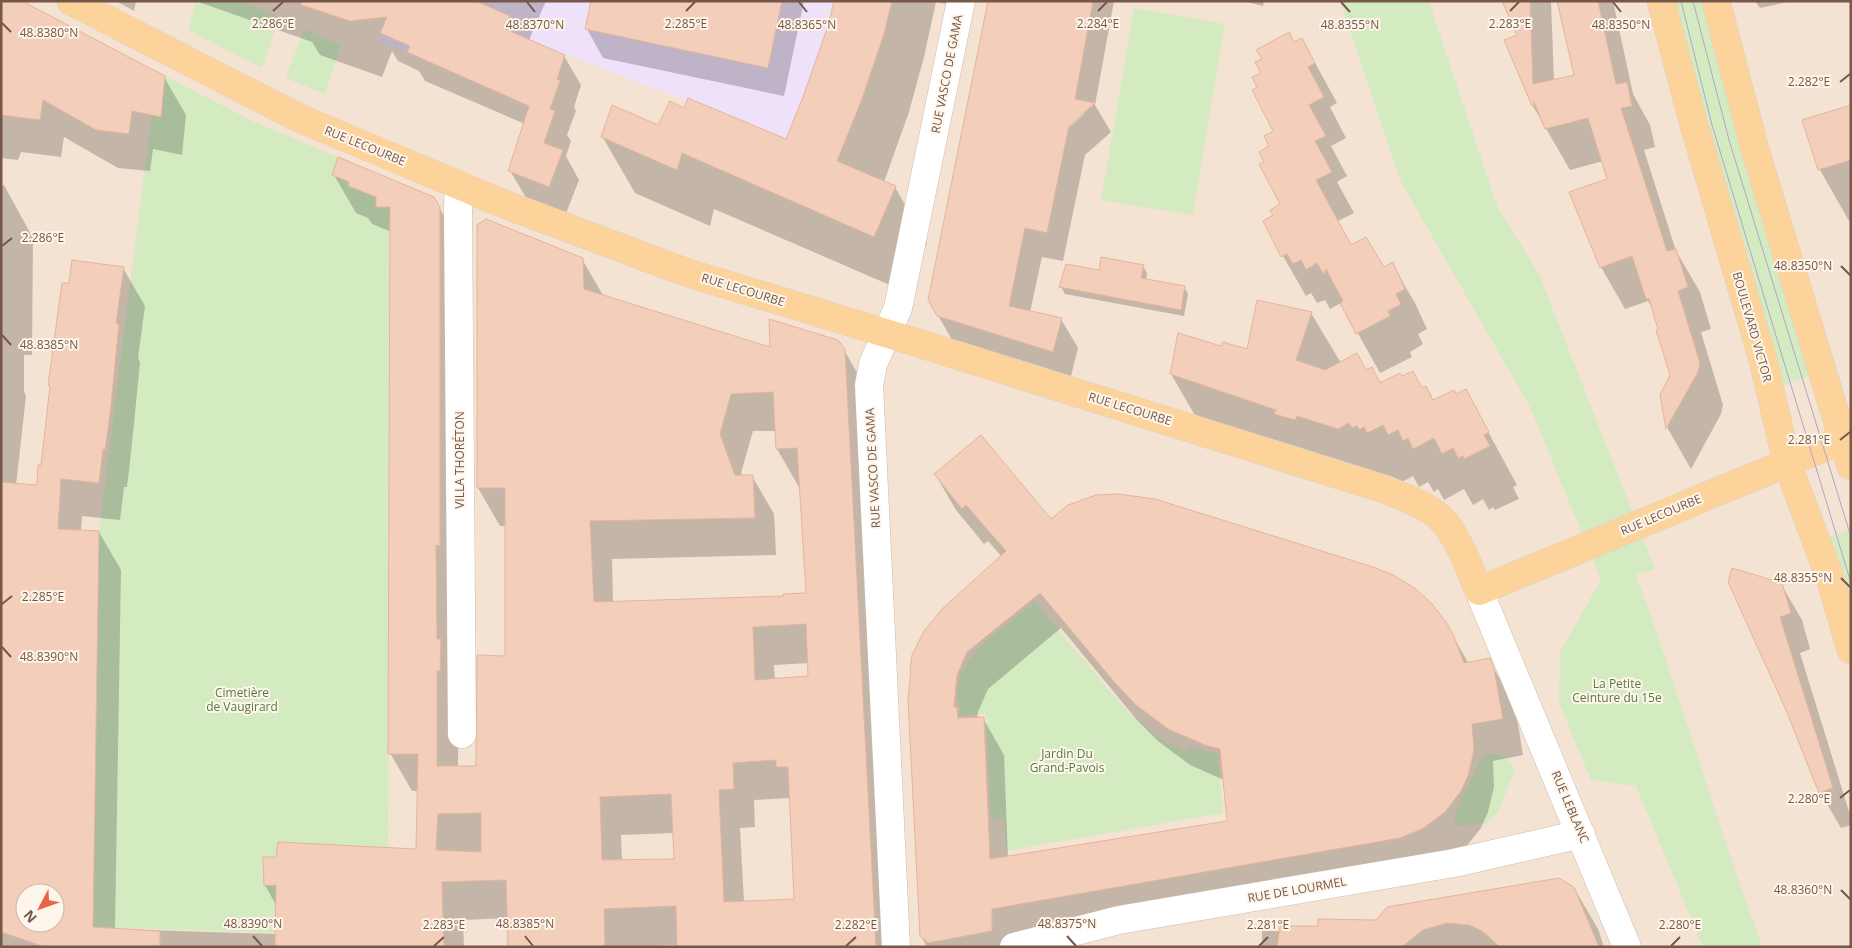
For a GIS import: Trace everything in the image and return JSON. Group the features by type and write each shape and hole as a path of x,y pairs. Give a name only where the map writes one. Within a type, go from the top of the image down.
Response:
{"main road":[{"name":"RUE LECOURBE","path":"71,1 299,118 459,185 685,272 887,333 1384,489 1416,502 1439,517 1450,529 1479,591 1842,440"},
{"name":"BOULEVARD VICTOR","path":"1661,1 1694,125 1763,360 1787,463 1830,578 1851,650"},
{"path":"1716,1 1754,146 1851,466"}],"street":[{"name":"RUE VASCO DE GAMA","path":"896,947 869,385 874,364 898,308 961,1"},
{"name":"VILLA THORÉTON","path":"459,185 462,734"},
{"name":"RUE LEBLANC","path":"1479,591 1627,947"},
{"name":"RUE DE LOURMEL","path":"1014,947 1119,920 1454,863 1581,834"}],"shaded area":[{"path":"1,1 1851,1 1851,947 1,947"},
{"path":"394,1 834,1 828,26 786,139 549,48 529,106 377,40"}],"green space":[{"path":"196,1 242,1 279,18 262,68 188,30"},
{"name":"La Petite Ceinture du 15e","path":"1340,1 1429,1 1498,208 1539,274 1655,569 1636,575 1763,947 1703,947 1636,786 1591,780 1559,703 1560,652 1601,580 1531,409 1401,182"},
{"path":"1673,1 1704,1 1814,375 1783,385"},
{"path":"1134,8 1225,24 1193,215 1101,200"},
{"path":"304,29 341,45 325,94 286,78"},
{"name":"Cimetière de Vaugirard","path":"157,72 257,123 390,179 388,848 278,842 275,933 93,927 99,531"},
{"path":"1851,530 1851,608 1829,537"},
{"name":"Jardin Du Grand-Pavois","path":"1035,602 1108,690 1143,725 1170,744 1185,751 1190,747 1218,754 1223,813 1006,851 1004,819 991,819 986,714 961,715 958,687 968,661 977,650 1000,629"},
{"path":"1496,753 1511,762 1514,768 1498,812 1487,823 1458,826 1454,819 1457,810 1482,757"}],"building":[{"path":"1,1 22,1 165,76 161,117 132,111 129,134 96,130 43,100 40,120 1,115"},
{"path":"301,1 476,1 510,16 505,29 565,55 557,79 560,81 550,109 555,111 544,143 563,150 549,187 508,171 529,106 407,52 410,46 380,33 387,17 350,21 301,5"},
{"path":"591,1 782,1 768,68 585,29"},
{"path":"834,1 892,1 884,34 862,99 837,161 896,186 874,237 682,153 677,170 601,137 612,105 658,125 670,101 684,108 688,98 786,139 828,26"},
{"path":"988,1 1093,1 1075,99 1095,103 1069,126 1047,233 1025,228 1009,306 1062,318 1053,352 937,316 928,300"},
{"path":"1502,1 1530,1 1533,84 1574,75 1557,1 1598,1 1616,84 1627,82 1632,106 1621,108 1667,251 1676,249 1688,287 1678,291 1700,363 1698,372 1666,429 1660,395 1670,375 1656,330 1658,329 1649,299 1646,299 1632,256 1600,268 1569,192 1607,179 1588,118 1545,129 1534,102 1534,106 1532,106 1504,40 1517,35"},
{"path":"1289,32 1294,42 1302,38 1315,63 1308,67 1324,97 1309,105 1326,136 1315,141 1332,172 1316,180 1351,245 1366,237 1384,267 1393,262 1405,289 1396,294 1401,304 1388,311 1390,316 1356,334 1340,303 1343,301 1326,269 1324,275 1317,263 1306,270 1301,260 1293,264 1287,254 1281,257 1263,221 1273,215 1270,210 1280,204 1259,164 1264,162 1259,152 1269,146 1264,136 1273,131 1252,90 1257,87 1252,77 1261,73 1255,62 1262,59 1256,50"},
{"path":"1851,105 1851,160 1818,170 1802,120"},
{"path":"338,157 434,197 440,207 440,546 436,545 437,639 441,639 440,671 437,671 437,766 476,766 477,655 505,656 505,488 477,488 477,225 486,219 583,258 584,289 770,347 769,319 838,340 845,349 876,947 677,947 676,906 604,909 605,947 508,947 506,880 442,882 444,947 275,947 276,885 264,886 263,857 276,857 278,842 416,849 418,754 388,754 390,207 376,207 376,197 348,186 349,182 332,175","holes":["773,392 776,449 797,448 806,593 783,594 784,596 594,602 590,521 755,518 753,475 735,475 720,434 731,394","806,624 808,676 755,680 753,627","776,760 776,767 788,767 794,899 724,902 719,790 734,789 733,763","671,794 674,859 602,860 600,797","481,813 481,852 436,850 438,814"]},
{"path":"1101,257 1144,265 1141,278 1185,286 1181,310 1059,287 1066,264 1099,270"},
{"path":"72,260 124,267 116,323 119,324 110,415 99,483 61,479 58,529 99,531 93,927 160,931 160,947 45,947 1,932 1,482 37,485 38,465 41,465 50,386 48,385 62,283 69,283"},
{"path":"1257,300 1312,312 1296,360 1325,370 1357,353 1366,370 1372,367 1380,383 1400,373 1402,376 1413,371 1422,388 1426,386 1433,400 1454,390 1456,394 1466,389 1489,432 1484,435 1490,446 1464,459 1463,456 1458,458 1453,448 1442,454 1434,438 1413,449 1408,438 1403,441 1398,430 1388,435 1383,425 1367,433 1364,427 1359,430 1357,426 1352,428 1349,423 1338,429 1297,416 1295,420 1274,414 1276,410 1170,374 1178,333 1221,346 1223,342 1247,349"},
{"path":"981,435 1051,519 1068,505 1096,495 1118,494 1155,499 1373,567 1393,575 1416,589 1432,604 1453,634 1464,663 1490,658 1494,669 1503,719 1472,724 1474,750 1468,776 1461,791 1445,812 1424,828 1400,838 992,909 992,931 928,943 920,936 908,700 912,655 924,631 943,608 1006,551 966,505 962,509 934,474","holes":["1040,593 1115,683 1136,705 1168,729 1205,745 1220,749 1227,821 990,859 984,717 958,718 957,707 954,707 957,675 967,652"]},
{"path":"1732,568 1782,583 1791,613 1780,617 1833,788 1819,793 1786,710 1728,582"},
{"path":"1559,878 1574,887 1599,947 1500,947 1482,931 1469,925 1447,923 1423,930 1402,947 1277,947 1280,926 1318,926 1318,919 1376,920 1387,907"}],"tram line":[{"path":"1681,1 1712,125 1851,583"},
{"path":"1693,1 1729,140 1851,537"}]}
